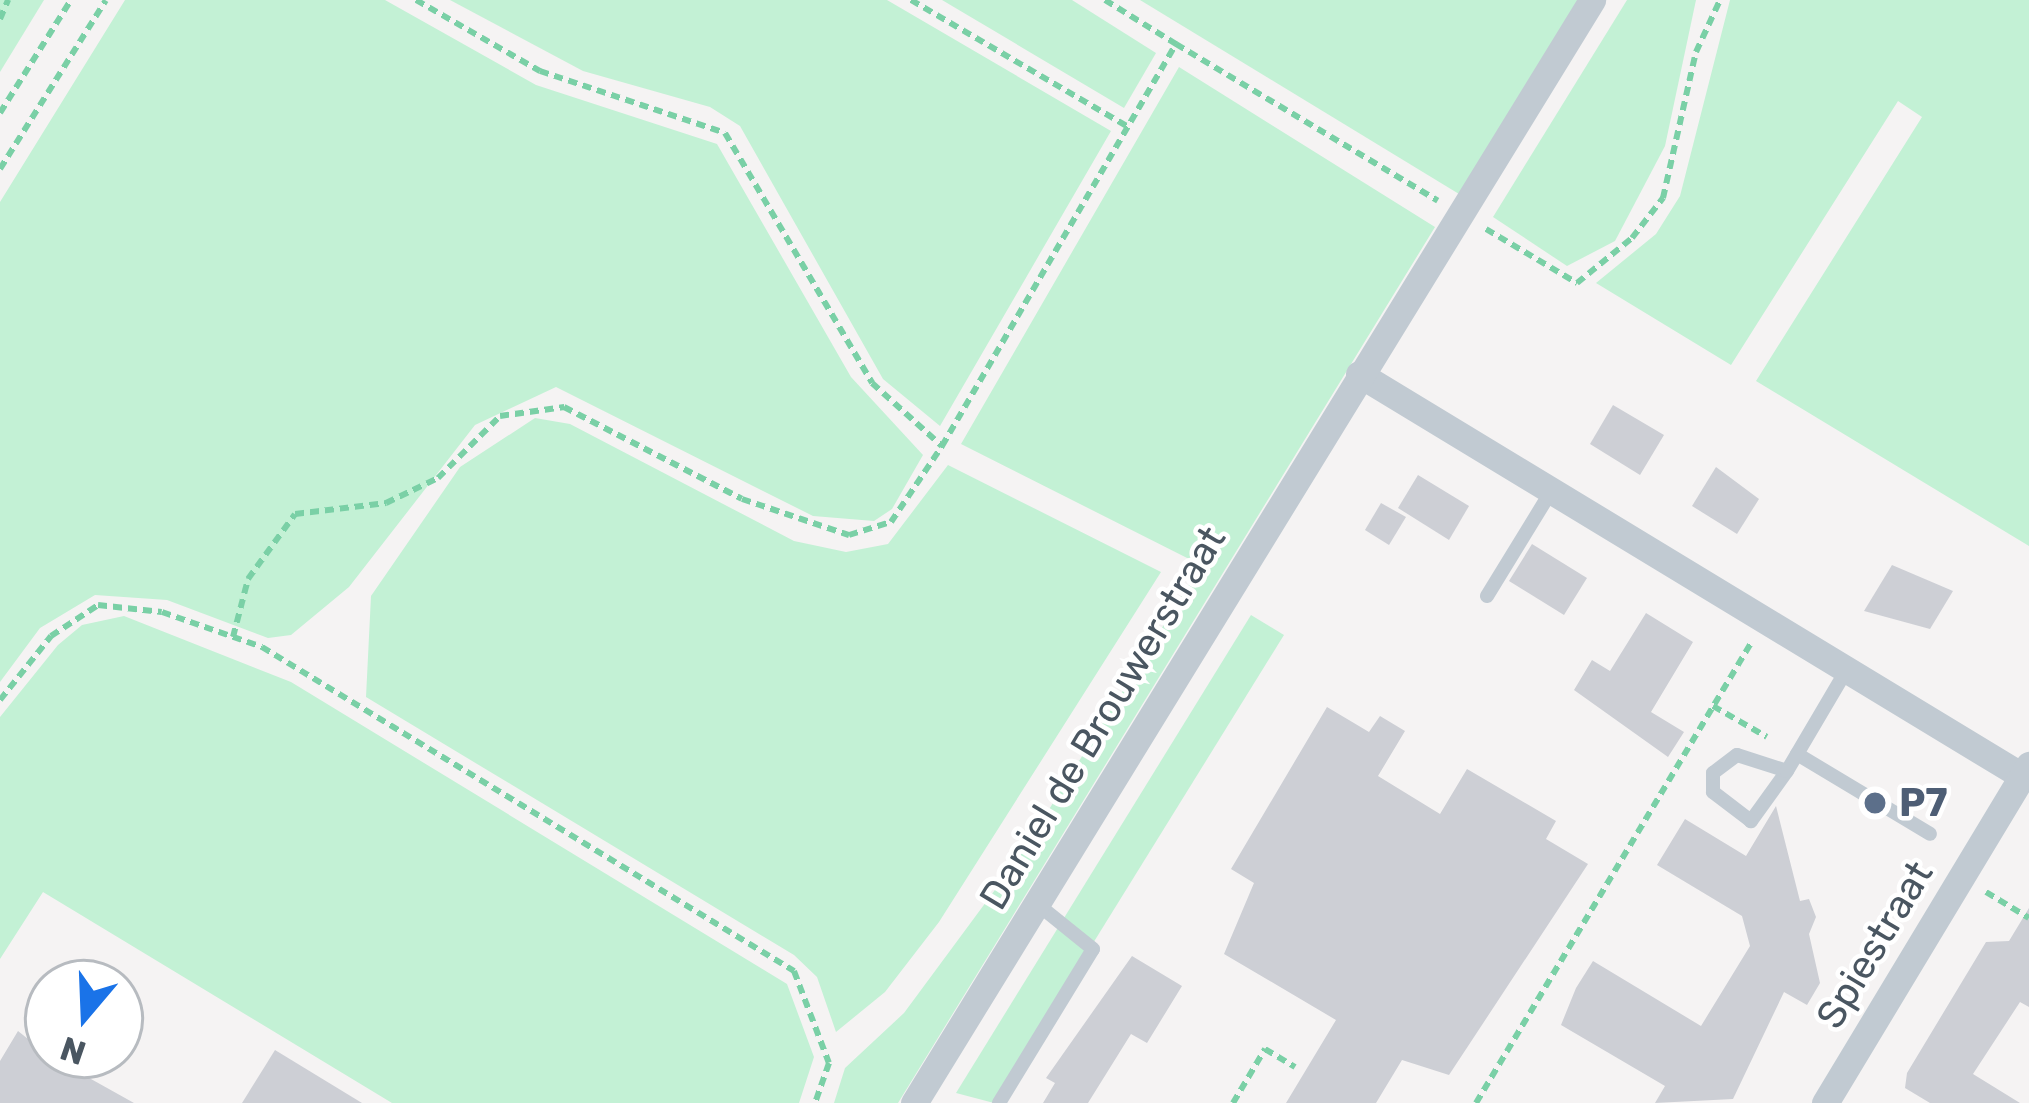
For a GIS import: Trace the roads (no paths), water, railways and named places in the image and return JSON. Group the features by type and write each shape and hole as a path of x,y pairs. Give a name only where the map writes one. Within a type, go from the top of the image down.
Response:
{"street":[{"name":"Daniel de Brouwerstraat","path":"914,1103 1457,212 1592,0"},
{"path":"1359,374 1847,669 2026,770"},
{"name":"Spiestraat","path":"1825,1103 2026,770"}],"lane":[{"path":"1487,596 1552,490"},
{"path":"1786,771 1737,755 1713,773 1713,792 1751,821 1786,771 1797,754 1847,669"},
{"path":"1797,754 1930,834"},
{"path":"999,1103 1093,949 1036,903"}],"place":[{"name":"P7","path":"1875,803"}]}
